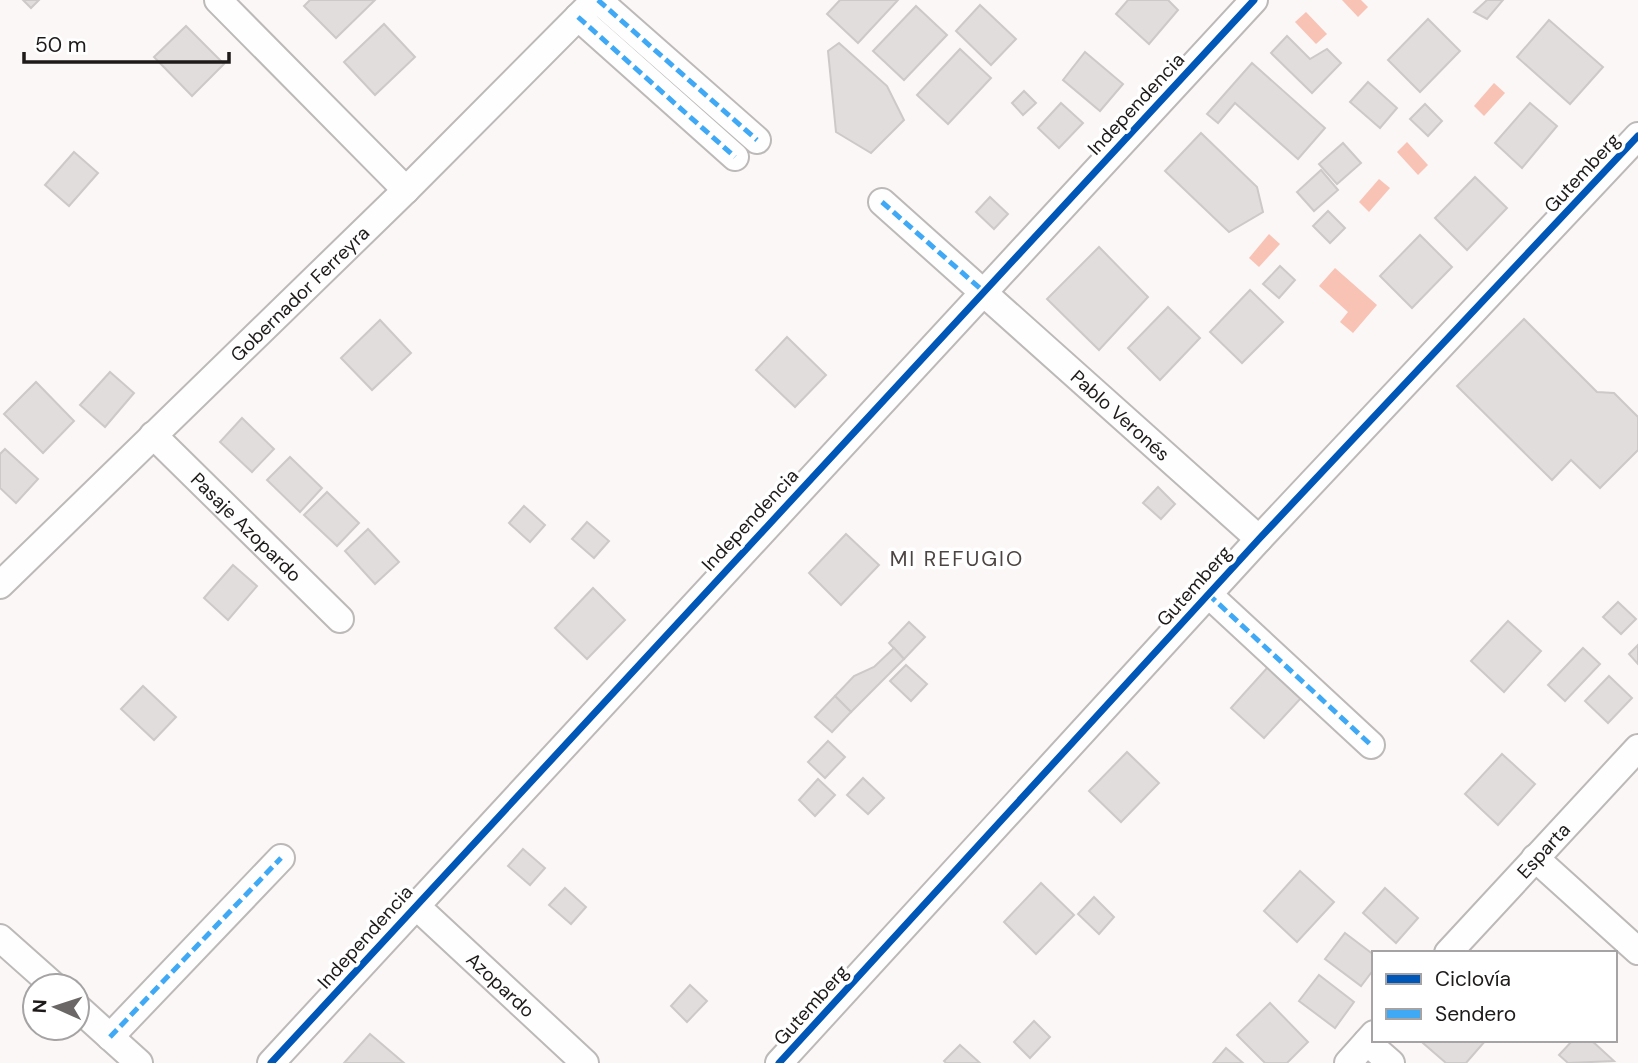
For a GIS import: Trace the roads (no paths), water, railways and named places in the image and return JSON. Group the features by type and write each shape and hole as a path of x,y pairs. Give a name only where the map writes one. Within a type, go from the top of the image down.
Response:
{"street":[{"path":"218,0 406,190"},
{"name":"Independencia","path":"271,1063 1254,0"},
{"path":"590,6 757,140"},
{"path":"590,6 735,157"},
{"name":"Gobernador Ferreyra","path":"0,585 406,190 590,6"},
{"name":"Gutemberg","path":"779,1063 1208,594 1638,136"},
{"name":"Pablo Veronés","path":"882,202 1259,539"},
{"name":"Pasaje Azopardo","path":"153,435 340,619"},
{"path":"1208,594 1371,745"},
{"name":"Esparta","path":"1450,951 1638,748"},
{"path":"110,1037 281,858"},
{"path":"1535,858 1638,951"},
{"name":"Azopardo","path":"415,905 585,1063"},
{"path":"0,938 38,972"},
{"path":"91,1020 139,1063"},
{"path":"1348,1063 1370,1038"},
{"path":"1373,1042 1391,1063"}],"district":[{"name":"MI REFUGIO","path":"957,559"}]}
